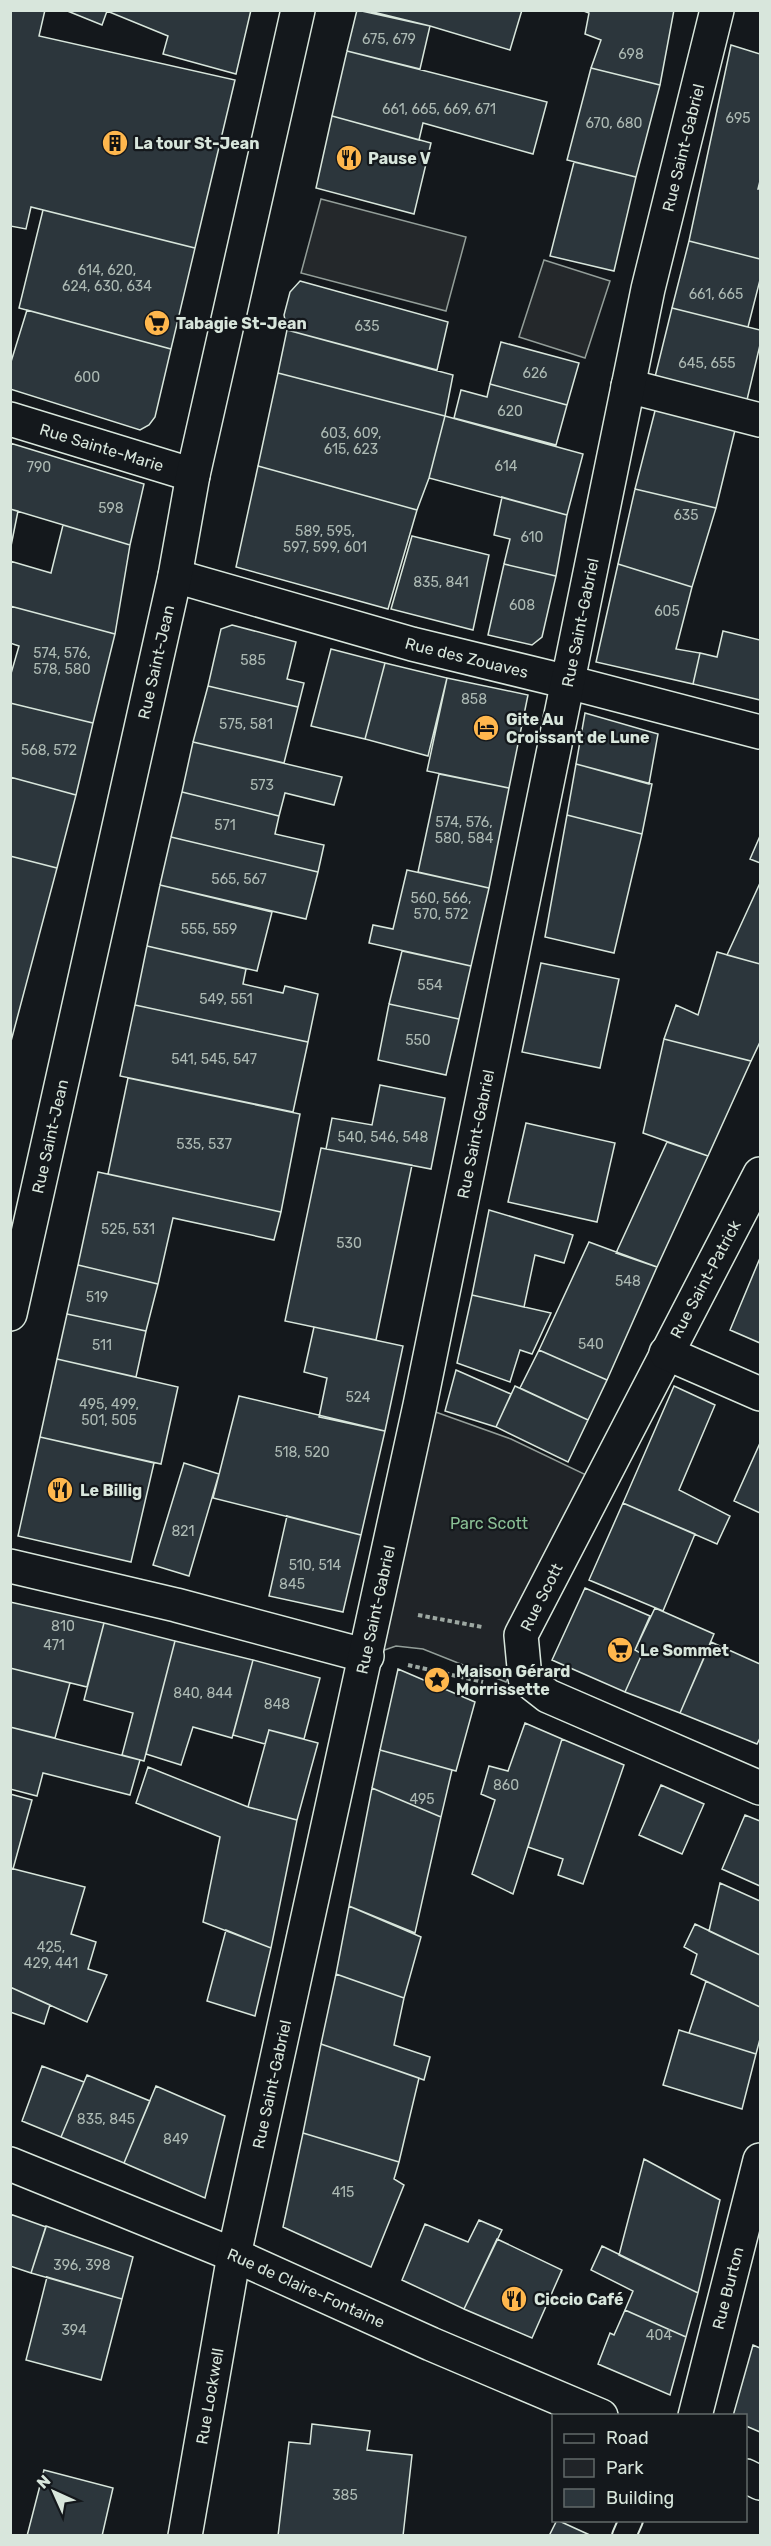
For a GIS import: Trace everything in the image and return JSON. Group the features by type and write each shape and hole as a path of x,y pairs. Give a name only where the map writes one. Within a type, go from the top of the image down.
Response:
{"street":[{"name":"Rue Saint-Jean","path":"10,1314 175,576 193,475 298,10"},
{"name":"Rue Saint-Gabriel","path":"234,2255 367,1656 648,290 717,10"},
{"path":"628,386 760,420"},
{"name":"Rue Sainte-Marie","path":"10,419 193,475"},
{"name":"Rue des Zouaves","path":"175,576 412,644 760,732"},
{"name":"Rue Saint-Patrick","path":"666,1353 760,1174"},
{"path":"666,1353 760,1394"},
{"name":"Rue Scott","path":"666,1353 521,1635 525,1678 548,1696 760,1788"},
{"path":"10,1566 176,1605 367,1656"},
{"name":"Rue Burton","path":"695,2414 760,2160"},
{"name":"Rue de Claire-Fontaine","path":"10,2164 234,2255 431,2344 599,2414"},
{"name":"Rue Lockwell","path":"185,2535 234,2255"}],"path":[{"path":"377,1607 521,1635"},
{"path":"367,1656 548,1696"}],"green space":[{"name":"Parc Scott","path":"430,1410 511,1439 603,1483 506,1682 423,1649 396,1646 367,1656"}],"shaded area":[{"path":"321,199 466,237 446,311 301,273"},
{"path":"544,260 610,281 585,358 519,337"}],"building":[{"name":"La tour St-Jean","path":"10,10 45,10 39,36 235,80 195,248 31,207 26,229 10,226"},
{"path":"65,10 251,10 236,74 163,54 168,36 107,11 102,25"},
{"path":"357,10 430,26 420,69 347,51"},
{"path":"365,10 522,10 510,50 430,26"},
{"path":"581,10 674,10 660,85 591,68 601,40 585,34 589,13"},
{"path":"731,45 760,54 760,181 758,189 760,189 760,259 689,241"},
{"path":"347,51 547,102 533,154 423,123 419,140 332,116"},
{"path":"591,68 660,85 636,177 567,160"},
{"path":"332,116 431,143 414,214 316,188"},
{"path":"574,162 636,177 614,271 550,256"},
{"path":"43,210 195,248 171,349 19,308"},
{"path":"689,241 760,259 760,280 748,327 672,308"},
{"path":"300,281 448,322 437,370 287,330 284,315 290,292"},
{"path":"672,308 760,330 760,345 746,404 654,381"},
{"path":"27,310 171,349 155,417 149,425 140,430 10,389 10,365"},
{"path":"287,330 453,375 445,416 278,373"},
{"path":"501,342 579,363 567,405 490,384"},
{"path":"278,373 445,416 429,478 417,510 258,466"},
{"path":"490,384 567,405 556,445 454,418 461,390 487,397"},
{"path":"656,407 736,426 716,508 635,489"},
{"path":"445,416 583,454 567,515 429,478"},
{"path":"10,443 144,484 130,545 10,509"},
{"path":"258,466 417,510 388,609 236,567"},
{"path":"635,489 716,508 692,587 618,564"},
{"path":"502,497 567,515 556,576 504,564 510,539 494,535"},
{"path":"10,509 18,511 10,551"},
{"path":"63,525 130,545 115,634 10,606 10,561 51,573"},
{"path":"412,536 489,555 473,630 391,609"},
{"path":"504,564 556,576 542,637 532,645 488,635"},
{"path":"618,564 692,587 676,649 700,653 693,684 596,662"},
{"path":"10,606 115,634 93,723 10,703 10,677 19,646 10,643"},
{"path":"232,625 296,642 287,679 304,683 298,707 208,686 221,629"},
{"path":"723,631 760,640 760,700 693,684 700,653 717,657"},
{"path":"331,649 385,663 365,739 311,726"},
{"path":"385,663 447,678 428,756 365,739"},
{"path":"447,678 528,695 509,788 427,771"},
{"path":"208,686 298,707 284,763 193,742"},
{"path":"10,703 93,723 76,795 10,777"},
{"path":"585,713 658,734 649,784 576,764"},
{"path":"193,742 342,777 334,805 285,793 279,816 182,792"},
{"path":"576,764 652,784 642,834 567,815"},
{"path":"439,774 509,788 489,888 418,872"},
{"path":"10,777 76,795 57,868 10,856"},
{"path":"182,792 279,816 275,834 324,845 318,872 171,837"},
{"path":"567,815 642,834 614,953 545,937"},
{"path":"760,836 760,863 750,859"},
{"path":"171,837 318,872 306,919 160,885"},
{"path":"10,856 57,868 10,1045"},
{"path":"407,870 489,888 471,966 369,943 373,925 393,929"},
{"path":"760,883 760,964 727,955"},
{"path":"160,885 272,912 257,971 147,946"},
{"path":"147,946 246,969 243,984 283,993 285,986 318,994 308,1042 135,1005"},
{"path":"402,951 471,966 459,1019 389,1004"},
{"path":"717,952 760,964 760,1042 751,1061 664,1039 676,1005 698,1015"},
{"path":"541,963 619,979 600,1068 522,1052"},
{"path":"389,1004 459,1019 446,1075 378,1060"},
{"path":"135,1005 308,1042 293,1112 120,1076"},
{"path":"664,1039 751,1061 708,1156 643,1133"},
{"path":"128,1078 300,1114 281,1212 108,1174"},
{"path":"380,1085 445,1098 431,1169 326,1149 332,1118 372,1125"},
{"path":"526,1123 615,1143 597,1222 508,1202"},
{"path":"667,1142 708,1156 657,1267 616,1253"},
{"path":"321,1148 412,1165 376,1340 285,1321"},
{"path":"98,1172 281,1212 274,1240 173,1218 158,1284 78,1265"},
{"path":"489,1210 573,1235 564,1263 535,1255 524,1307 472,1295"},
{"path":"589,1242 657,1267 607,1380 539,1350"},
{"path":"760,1258 760,1343 730,1330"},
{"path":"78,1265 158,1284 146,1331 67,1314"},
{"path":"472,1295 551,1313 532,1354 520,1350 510,1382 457,1363"},
{"path":"67,1314 146,1331 136,1377 57,1359"},
{"path":"314,1327 403,1346 385,1431 319,1417 327,1378 304,1372"},
{"path":"539,1350 607,1380 588,1420 520,1388"},
{"path":"57,1359 178,1387 161,1464 40,1437"},
{"path":"456,1370 511,1394 496,1427 445,1411"},
{"path":"515,1386 588,1420 568,1462 496,1427"},
{"path":"674,1386 715,1405 679,1490 730,1516 717,1544 623,1503"},
{"path":"239,1396 385,1431 361,1535 213,1498"},
{"path":"40,1437 154,1463 131,1562 18,1536"},
{"path":"760,1443 760,1513 734,1501"},
{"path":"184,1463 219,1474 189,1576 153,1565"},
{"path":"623,1503 695,1534 663,1611 589,1580"},
{"path":"287,1516 361,1535 343,1612 269,1596"},
{"path":"585,1588 650,1616 635,1650 642,1654 625,1692 552,1660"},
{"path":"10,1602 104,1623 87,1687 10,1668"},
{"path":"655,1608 714,1634 680,1713 625,1692 642,1654 635,1650"},
{"path":"104,1623 175,1641 144,1761 122,1755 133,1713 84,1700"},
{"path":"175,1641 253,1660 232,1738 193,1727 181,1765 146,1754"},
{"path":"711,1642 760,1664 760,1738 757,1744 680,1713"},
{"path":"253,1660 320,1678 304,1739 269,1730 265,1744 233,1735"},
{"path":"10,1668 70,1683 55,1738 10,1727"},
{"path":"398,1669 475,1702 456,1771 380,1750"},
{"path":"525,1723 562,1739 513,1894 472,1874 495,1800 481,1794 489,1766 508,1771"},
{"path":"10,1727 140,1760 130,1795 43,1773 37,1796 10,1789"},
{"path":"269,1730 318,1743 297,1820 248,1807"},
{"path":"562,1739 624,1765 583,1884 558,1875 563,1859 528,1847"},
{"path":"380,1750 452,1770 441,1817 372,1788"},
{"path":"148,1767 248,1807 297,1820 271,1948 203,1922 220,1837 136,1803"},
{"path":"661,1785 704,1804 682,1854 639,1835"},
{"path":"372,1788 441,1817 415,1933 349,1906"},
{"path":"10,1794 32,1800 13,1869 10,1868"},
{"path":"745,1815 760,1821 760,1886 722,1869"},
{"path":"10,1868 85,1887 71,1934 96,1942 88,1969 107,1975 87,2022 10,1987"},
{"path":"720,1883 760,1901 760,1955 709,1931"},
{"path":"349,1906 421,1937 404,1998 336,1974"},
{"path":"695,1924 760,1955 760,2007 691,1974 697,1954 684,1947"},
{"path":"226,1930 271,1948 255,2016 207,2001"},
{"path":"336,1974 404,1998 394,2045 430,2057 424,2080 321,2044"},
{"path":"706,1981 760,2007 760,2039 756,2054 689,2033"},
{"path":"10,1987 50,2005 44,2024 10,2012"},
{"path":"679,2030 756,2054 742,2109 663,2085"},
{"path":"321,2044 419,2078 399,2162 303,2133"},
{"path":"42,2066 84,2082 61,2137 22,2121"},
{"path":"87,2075 150,2101 124,2163 61,2137"},
{"path":"156,2086 225,2116 205,2198 124,2163"},
{"path":"303,2133 399,2162 394,2179 404,2185 371,2267 283,2227"},
{"path":"644,2159 720,2200 698,2293 619,2255"},
{"path":"10,2214 46,2227 31,2273 10,2266"},
{"path":"479,2220 502,2230 464,2309 402,2280 425,2224 468,2242"},
{"path":"46,2226 133,2257 122,2299 31,2273"},
{"path":"497,2239 562,2270 532,2338 464,2309"},
{"path":"602,2246 698,2293 686,2337 625,2310 633,2291 591,2270"},
{"path":"47,2277 122,2299 101,2380 26,2360"},
{"path":"625,2310 686,2337 670,2395 598,2364 610,2333 614,2335"},
{"path":"753,2345 760,2348 760,2432 747,2426 747,2414 734,2414"},
{"path":"312,2424 370,2431 367,2450 412,2455 403,2536 278,2536 289,2442 310,2444"},
{"path":"44,2470 113,2488 102,2536 27,2536"},
{"path":"556,2522 561,2522 592,2536 549,2536"}],"place":[{"name":"La tour St-Jean","path":"115,143"},
{"name":"Pause V","path":"349,158"},
{"name":"Tabagie St-Jean","path":"157,323"},
{"name":"Gite Au Croissant de Lune","path":"486,728"},
{"name":"Le Billig","path":"60,1490"},
{"name":"Le Sommet","path":"620,1650"},
{"name":"Maison Gérard Morrissette","path":"437,1680"},
{"name":"Ciccio Café","path":"514,2299"}]}
